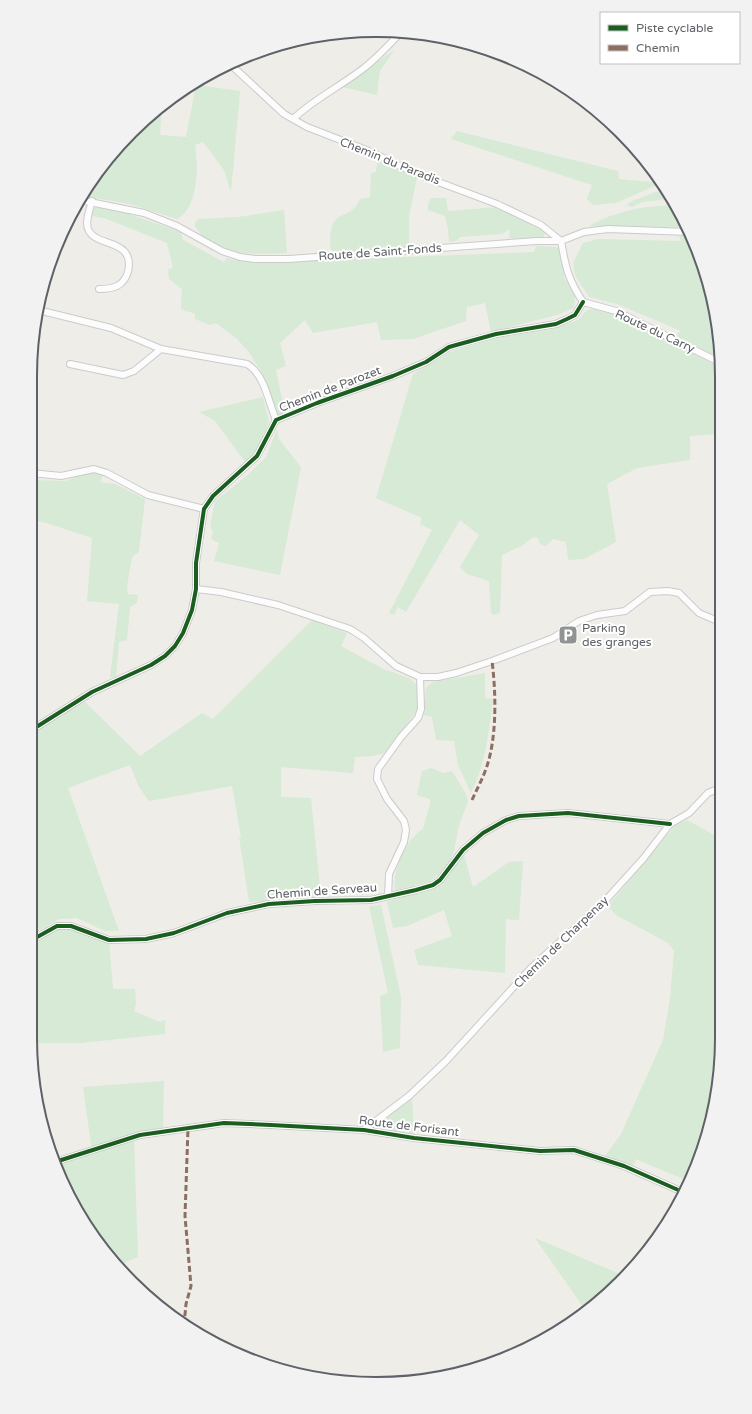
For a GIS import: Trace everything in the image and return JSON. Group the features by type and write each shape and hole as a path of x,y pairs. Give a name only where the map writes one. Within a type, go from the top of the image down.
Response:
{"street":[{"path":"293,119 305,108 363,69 384,51 396,38"},
{"name":"Chemin du Paradis","path":"235,68 284,114 307,127 369,152 417,174 497,204 541,225 562,241"},
{"name":"Route de Saint-Fonds","path":"86,200 144,213 177,226 222,251 255,259 537,241 562,241 584,232 608,229 683,232"},
{"path":"92,201 87,226 89,232 95,237 116,245 124,251 129,264 126,278 119,285 111,288 99,289"},
{"path":"562,241 565,263 571,284 583,302"},
{"name":"Route du Carry","path":"583,302 616,311 714,360"},
{"name":"Chemin de Parozet","path":"37,727 92,692 151,665 165,656 175,646 183,633 192,610 196,590 196,564 204,509 213,496 257,456 276,420 317,403 393,376 426,362 449,347 496,334 556,324 567,320 575,315 583,302"},
{"path":"44,311 111,328 161,349 192,356 237,361 254,368 261,381 276,420"},
{"path":"70,364 123,375 134,371 161,349"},
{"path":"37,474 61,476 94,469 107,473 148,494 204,509"},
{"path":"196,590 220,592 278,605 350,629 364,638 396,666 420,676 438,677 456,673 492,661 553,638 579,621 597,615 625,611 650,592 668,591 679,593 698,613 715,620"},
{"path":"388,896 388,874 404,842 406,830 404,821 387,799 377,779 378,769 401,737 418,718 421,709 420,676"},
{"name":"Chemin de Charpenay","path":"364,1130 409,1096 446,1061 531,968 604,902 643,859 670,824 689,813 708,793 715,790"},
{"name":"Chemin de Serveau","path":"37,937 56,926 71,926 109,940 146,939 174,933 227,913 269,904 371,900 388,896 433,884 450,869 462,850 483,833 512,818 568,813 670,824"},
{"name":"Route de Forisant","path":"60,1160 140,1135 224,1123 364,1130 414,1138 540,1151 574,1150 624,1166 679,1190"}],"green space":[{"path":"394,50 380,71 377,95 342,87"},
{"path":"201,86 240,91 231,192 224,170 203,142 195,145 197,164 195,186 190,205 177,219 130,204 88,197 121,152 136,136 161,114 160,135 186,137 195,89"},
{"path":"457,131 618,171 619,179 654,182 656,185 616,203 593,205 587,199 592,185 451,139"},
{"path":"378,158 417,177 409,216 409,246 336,251 331,250 332,226 336,220 355,207 360,199 370,197 371,173 376,172"},
{"path":"660,191 665,199 643,202 632,207 627,205 632,201"},
{"path":"431,198 446,198 448,211 498,207 542,228 545,233 543,238 509,238 510,229 502,234 460,237 456,241 449,242 445,216 428,210 428,204"},
{"path":"667,202 680,227 589,226 626,211 647,207 666,206"},
{"path":"99,207 126,213 181,232 183,240 224,262 226,258 244,262 281,262 534,252 536,246 557,247 561,251 564,277 575,297 574,308 557,315 491,332 485,303 467,307 466,321 413,339 381,340 377,322 313,333 305,320 280,343 286,366 276,370 285,413 278,415 262,373 249,352 236,338 216,323 210,325 195,319 195,314 181,309 182,289 169,279 168,269 173,268 167,243 104,218 91,216 93,208"},
{"path":"284,210 287,253 255,254 223,248 204,238 194,225 198,219 238,217"},
{"path":"679,236 684,236 697,267 708,310 714,355 675,335 681,331 617,304 589,297 575,275 573,263 583,243 598,239 681,241"},
{"path":"597,308 621,316 714,365 715,434 690,436 690,460 637,468 607,484 616,542 584,559 568,560 566,542 553,539 546,546 540,544 538,538 533,537 523,545 502,555 500,613 493,615 491,612 489,581 467,574 460,567 479,535 460,520 406,612 398,607 394,615 389,613 432,530 420,524 422,518 376,498 413,374 450,352 496,338 553,329 578,320 587,310"},
{"path":"263,397 269,422 256,453 246,463 215,421 199,412"},
{"path":"277,429 279,439 301,467 280,575 214,561 219,543 211,539 213,532 210,526 215,501 248,475 266,457"},
{"path":"89,471 103,475 100,482 115,484 145,499 139,552 132,557 127,586 128,594 138,595 137,603 130,607 127,640 119,642 116,677 110,677 119,604 87,601 92,538 37,521 37,480 66,481"},
{"path":"312,620 347,633 341,646 383,669 409,678 417,685 417,711 384,753 373,756 355,757 353,773 281,767 281,797 311,798 321,897 249,902 239,837 241,837 232,786 149,801 139,787 130,765 68,788 119,931 105,931 77,918 59,919 37,932 37,730 84,701 140,756 202,713 213,719"},
{"path":"485,673 485,698 493,699 483,759 471,793 458,765 454,741 436,740 432,717 423,715 426,688 432,682"},
{"path":"431,768 443,773 452,771 466,794 468,802 459,825 454,851 448,866 429,882 395,890 396,874 402,856 411,840 423,829 430,799 417,795 422,771"},
{"path":"687,820 715,836 714,1060 712,1082 703,1126 697,1147 684,1179 636,1159 632,1169 603,1159 621,1134 663,1040 670,998 674,951 668,943 616,915 608,906 675,826"},
{"path":"464,855 473,887 509,862 523,861 519,920 506,919 505,973 418,965 414,950 452,936 444,910 407,926 393,928 387,902 439,885"},
{"path":"381,905 401,997 400,1048 383,1052 380,996 388,993 369,906"},
{"path":"57,926 71,926 109,940 113,989 135,989 136,1004 134,1011 160,1022 165,1020 165,1034 81,1043 37,1043 37,937"},
{"path":"164,1081 163,1132 134,1137 138,1257 122,1264 82,1208 61,1161 92,1151 83,1087"},
{"path":"412,1097 414,1137 376,1131 375,1128"},
{"path":"535,1238 620,1274 600,1293 583,1306"}],"marked path":[{"path":"472,800 487,766 493,741 495,700 492,661"},
{"path":"185,1318 186,1304 191,1286 185,1216 188,1128"}],"cycle path":[{"path":"37,727 92,692 151,665 165,656 175,646 183,633 192,610 196,589 196,563 204,509 213,496 257,456 276,420 317,403 393,376 426,362 449,347 496,334 556,324 575,315 583,302"},
{"path":"37,937 57,926 71,926 109,940 146,939 174,933 227,913 269,904 371,900 416,890 433,885 440,880 463,850 483,833 506,820 519,816 568,813 670,824"},
{"path":"60,1160 140,1135 224,1123 271,1125 364,1130 414,1138 540,1151 574,1150 624,1166 679,1190"}],"place":[{"name":"Parking des granges","path":"568,635"}]}
